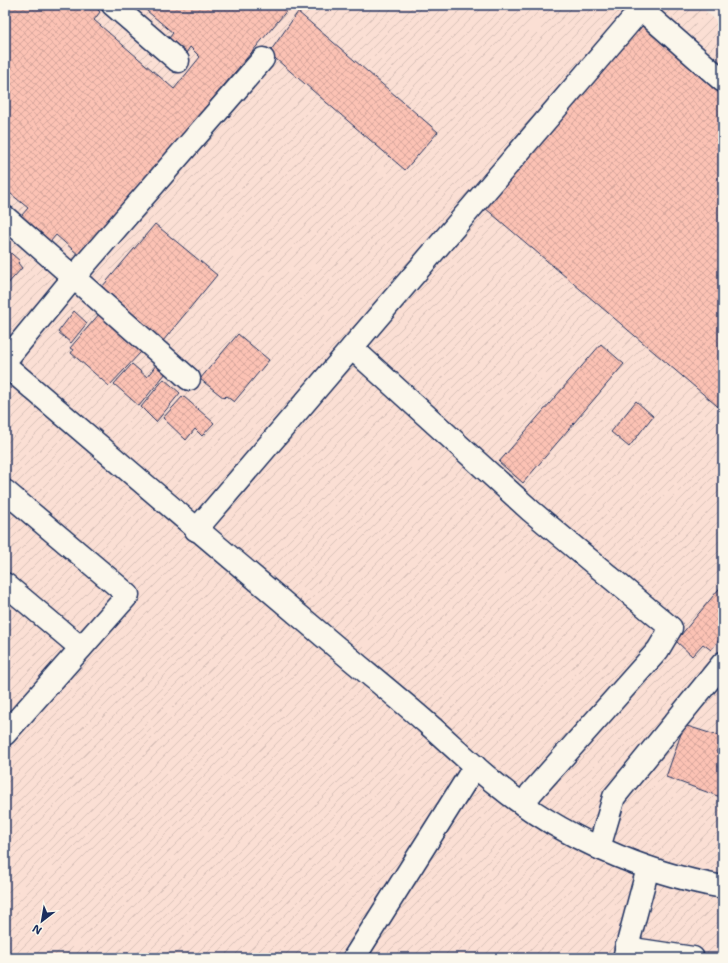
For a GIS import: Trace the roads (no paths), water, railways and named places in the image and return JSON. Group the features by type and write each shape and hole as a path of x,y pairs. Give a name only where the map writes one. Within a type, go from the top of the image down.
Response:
{"street":[{"path":"113,5 178,61"},
{"path":"196,530 641,9 723,81"},
{"path":"5,362 74,278 263,59"},
{"path":"5,218 189,379"},
{"path":"352,348 531,511 671,628 658,650 531,793 524,805"},
{"path":"5,365 196,530 427,723 497,785 524,805 573,835 598,848 648,868 694,882 723,887"},
{"path":"5,491 128,596 5,734"},
{"path":"5,584 81,648"},
{"path":"598,848 614,797 723,663"},
{"path":"354,958 475,766"},
{"path":"648,868 625,953 693,958"}]}
